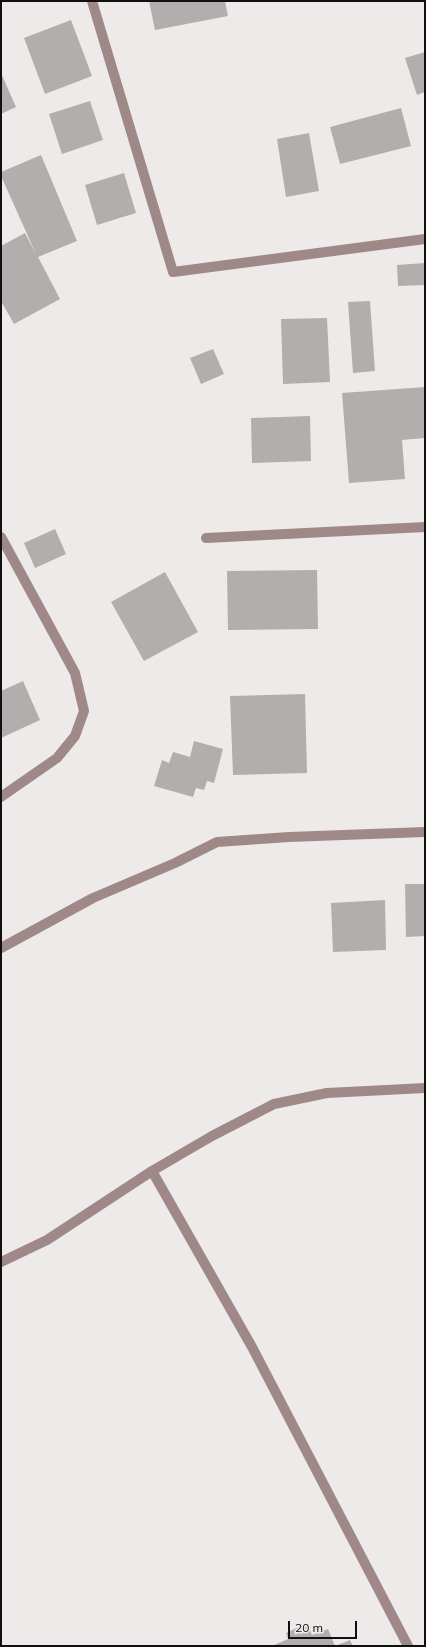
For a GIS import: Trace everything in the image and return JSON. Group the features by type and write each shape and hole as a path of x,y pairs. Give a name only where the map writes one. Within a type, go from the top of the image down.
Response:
{"street":[{"path":"92,1 173,272 425,239"},
{"path":"206,538 425,527"},
{"path":"1,538 75,673 84,712 75,736 57,758 1,797"},
{"path":"1,948 94,898 175,863 217,842 289,837 425,832"},
{"path":"1,1262 47,1240 152,1172 212,1136 274,1104 327,1093 425,1088"},
{"path":"152,1172 252,1347 408,1646"}],"building":[{"path":"149,1 225,1 228,16 155,30"},
{"path":"71,20 92,76 45,94 24,38"},
{"path":"425,52 425,92 417,95 405,58"},
{"path":"1,73 16,107 1,114"},
{"path":"90,101 103,140 62,154 49,114"},
{"path":"401,108 411,146 340,164 330,127"},
{"path":"309,133 319,191 286,197 277,139"},
{"path":"41,155 77,241 38,257 60,299 14,324 1,301 1,246 25,233 36,254 1,176 1,172"},
{"path":"124,173 136,213 97,225 85,185"},
{"path":"425,263 425,285 398,286 397,265"},
{"path":"370,301 375,371 353,373 348,302"},
{"path":"327,318 330,382 283,384 281,319"},
{"path":"213,349 224,374 201,384 190,358"},
{"path":"425,387 425,438 402,440 405,479 349,483 342,393"},
{"path":"310,416 311,461 252,463 251,418"},
{"path":"55,529 66,554 35,568 24,543"},
{"path":"317,570 318,629 228,630 227,571"},
{"path":"165,572 198,632 144,661 111,602"},
{"path":"23,681 40,720 1,738 1,691"},
{"path":"305,694 307,773 233,775 230,696"},
{"path":"194,741 223,749 214,783 207,781 204,790 196,788 193,797 154,786 162,760 169,763 173,752 190,757"},
{"path":"405,884 425,884 425,936 406,937"},
{"path":"385,900 386,950 333,952 331,903"},
{"path":"307,1623 312,1635 328,1629 335,1646 272,1646 288,1639 286,1633"},
{"path":"350,1640 353,1646 335,1646"}]}
